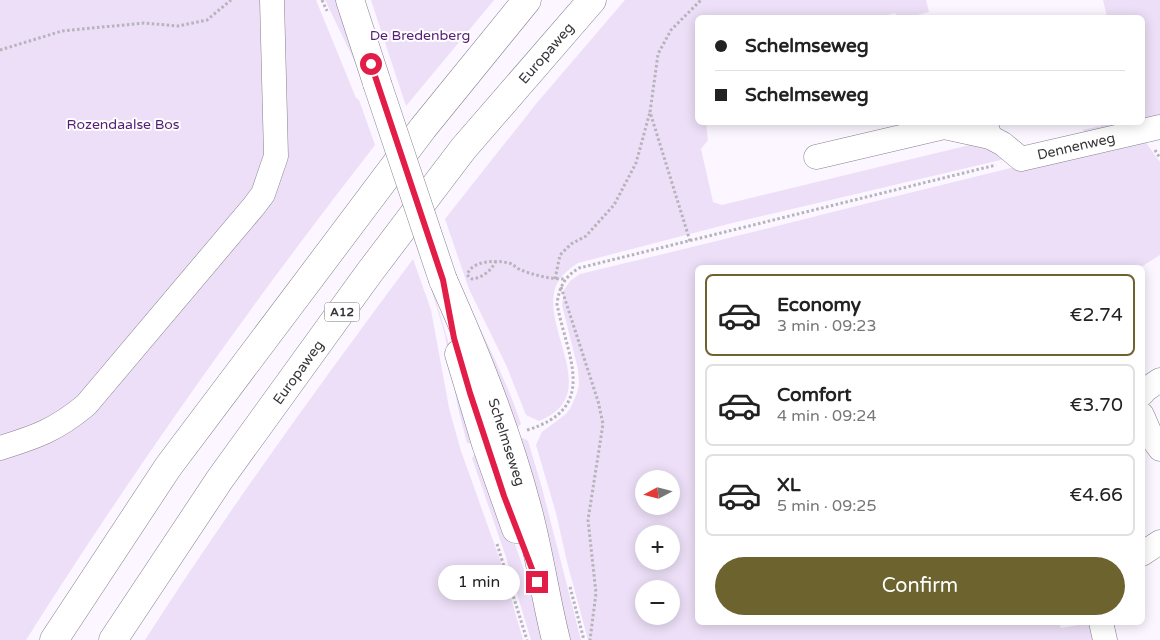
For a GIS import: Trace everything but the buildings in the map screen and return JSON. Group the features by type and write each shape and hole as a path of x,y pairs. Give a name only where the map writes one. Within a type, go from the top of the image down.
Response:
{"main road":[{"name":"Schelmseweg","path":"350,0 443,280 477,358 516,469 537,547 556,640"},
{"path":"54,640 168,467 423,128 527,0"},
{"name":"Europaweg","path":"113,640 220,479 375,265 463,149 592,0"}],"street":[{"path":"0,448 44,433 67,421 86,405 254,206 262,194 270,177 276,156 272,0"},
{"path":"816,157 944,127 988,130 1021,159"},
{"name":"Dennenweg","path":"1021,159 1160,127"},
{"path":"1145,390 1160,380"},
{"path":"1145,422 1152,438 1160,449"},
{"path":"1145,552 1160,542"},
{"path":"1102,625 1105,640"}],"path":[{"path":"0,50 62,31 144,24 178,26 207,20 231,0"},
{"path":"555,279 560,255 571,244 586,236 614,205 636,163 650,112 658,54 671,30 701,0"},
{"path":"650,112 690,241"},
{"path":"528,430 546,424 557,416 567,404 572,392 573,370 557,304 561,286 565,279 579,268 1021,159"},
{"path":"496,261 486,274 479,278 472,279 467,275 469,269 473,266 496,261 511,264 520,269 555,279 565,279"},
{"path":"561,286 598,401 603,424 588,520 596,593 590,640"}],"green space":[{"name":"Rozendaalse Bos","path":"0,0 268,0 266,175 83,403 0,444"},
{"path":"275,0 316,0 356,98 359,100 375,145 283,265 194,388 26,640 0,640 0,453 45,437 266,196"},
{"path":"325,0 337,0 364,84 355,62"},
{"name":"De Bredenberg","path":"371,0 494,0 406,106"},
{"path":"625,0 926,0 929,12 917,15 896,15 895,13 888,15 695,15 695,125 706,125 708,140 701,149 713,202 722,205 982,142 1005,159 728,224 578,263 563,275 557,283 554,293 554,310 567,364 569,381 566,397 557,410 539,421 526,415 507,367 469,289 445,219 536,104"},
{"path":"1103,0 1160,0 1160,121 1145,124 1145,15 1107,15"},
{"path":"1143,125 1095,136 1082,130 1101,126"},
{"path":"1142,137 1160,162 1160,255 1144,265 695,265 695,625 1060,625 1061,628 1079,625 1098,625 1101,640 588,640 556,513 536,445 542,432 566,414 571,407 579,385 578,369 562,305 564,290 570,281 580,274"},
{"path":"413,259 431,310 449,408 460,448 500,560 523,640 145,640 209,543 276,447"},
{"path":"452,265 514,404 521,424 516,429 510,431"},
{"path":"432,291 466,401 473,444 467,443 458,408 445,335"},
{"path":"520,438 528,441 581,640 567,640"},
{"path":"482,451 524,570 544,640 531,640 506,557 472,458 476,453"}],"route":[{"path":"371,64 443,280 454,338 486,444 524,552 537,582"}]}
